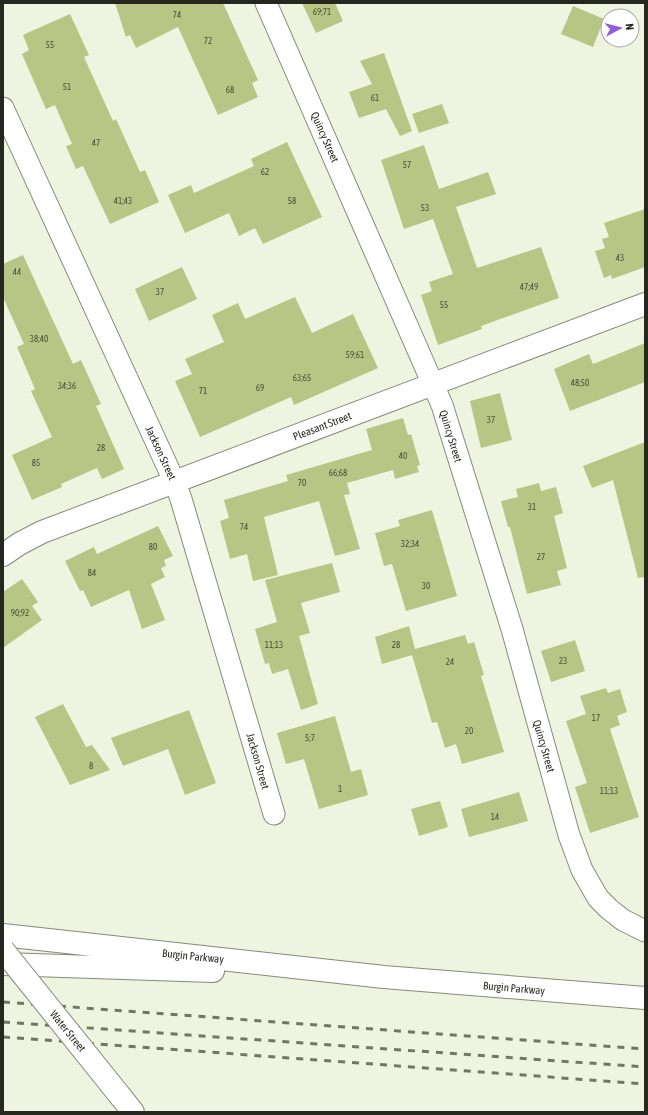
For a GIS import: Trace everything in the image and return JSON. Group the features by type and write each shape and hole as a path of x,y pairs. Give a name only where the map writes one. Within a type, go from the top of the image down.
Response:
{"main road":[{"name":"Pleasant Street","path":"3,555 42,532 175,483 645,304"},
{"name":"Burgin Parkway","path":"3,935 384,977 645,998"},
{"name":"Water Street","path":"3,950 127,1104"},
{"name":"Burgin Parkway","path":"3,964 384,977"}],"street":[{"name":"Quincy Street","path":"266,3 433,384 446,417 512,629 569,835 582,870 598,898 609,909 622,920 645,931"},
{"name":"Jackson Street","path":"3,108 175,483 274,814"}],"building":[{"path":"115,3 223,3 258,80 252,83 258,97 218,115 178,27 136,48 130,35 126,37"},
{"path":"302,3 335,3 343,21 316,33"},
{"path":"573,6 600,17 600,29 593,47 561,34"},
{"path":"70,14 89,55 84,57 113,121 116,119 140,172 145,170 159,202 110,224 83,166 76,169 66,146 72,144 55,105 46,109 22,54 29,50 23,35"},
{"path":"384,53 412,131 400,136 386,109 359,118 349,92 372,84 360,61"},
{"path":"442,104 449,123 419,133 412,114"},
{"path":"287,142 322,217 263,244 255,228 239,236 229,213 185,233 168,195 191,185 194,193 254,166 251,159"},
{"path":"424,145 439,189 488,172 496,194 456,207 477,268 541,247 559,298 481,326 482,329 438,345 421,295 432,291 429,282 453,274 433,219 404,229 381,160"},
{"path":"645,209 645,267 612,279 611,275 604,278 595,251 605,248 602,239 609,237 604,223"},
{"path":"23,255 73,364 81,360 101,404 96,406 124,469 102,479 97,468 61,484 62,487 32,500 12,455 52,437 31,391 35,389 17,347 24,344 3,297 3,264"},
{"path":"182,267 197,299 149,321 135,289"},
{"path":"295,297 312,333 353,314 378,368 294,405 291,397 200,437 175,381 192,374 185,359 224,342 212,315 238,303 245,319"},
{"path":"645,343 645,382 570,411 554,369 589,354 593,364"},
{"path":"500,393 512,440 481,448 470,401"},
{"path":"403,418 408,435 411,434 420,465 417,466 419,472 395,479 393,470 347,483 350,494 344,495 360,549 335,556 319,501 264,517 278,575 253,581 247,554 230,559 220,521 229,518 224,500 288,481 286,475 372,450 366,429"},
{"path":"645,442 645,577 638,578 613,480 592,488 583,466"},
{"path":"539,483 541,491 556,487 563,513 554,516 567,568 557,571 561,585 527,594 510,527 508,527 501,501 518,497 516,489"},
{"path":"432,510 457,596 406,611 392,564 384,566 375,533 400,526 398,520"},
{"path":"158,526 173,556 164,560 166,566 161,568 165,577 151,584 165,620 142,629 129,590 91,607 83,590 80,591 65,561 94,547 97,554"},
{"path":"332,563 340,592 301,603 310,633 299,636 318,704 301,710 288,669 272,674 269,663 265,664 255,629 277,622 265,580"},
{"path":"22,579 38,602 32,606 42,620 3,648 3,592"},
{"path":"409,626 415,649 465,635 468,644 474,642 484,675 481,676 504,752 462,764 456,744 445,748 437,722 432,723 412,655 382,664 375,637"},
{"path":"575,640 585,671 551,682 541,651"},
{"path":"606,688 608,693 620,689 627,712 617,716 620,725 610,729 639,817 590,833 575,787 587,783 566,721 586,714 580,696"},
{"path":"63,704 86,747 92,745 110,770 70,785 35,717"},
{"path":"189,710 216,783 185,795 168,749 123,766 111,738"},
{"path":"335,716 351,772 361,769 368,795 319,809 304,759 286,764 277,733"},
{"path":"519,792 528,821 469,837 461,809"},
{"path":"440,801 448,827 419,836 411,809"}],"railway":[{"path":"3,1002 645,1049"},
{"path":"3,1022 645,1067"},
{"path":"3,1037 645,1084"}]}
